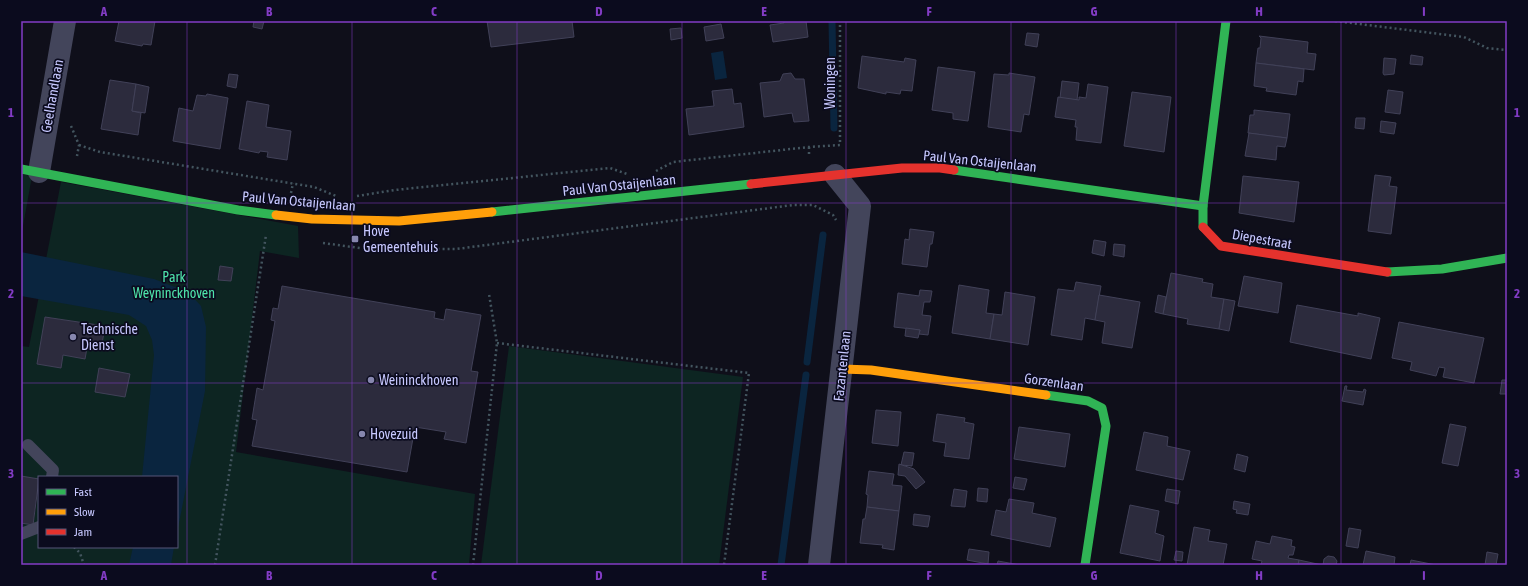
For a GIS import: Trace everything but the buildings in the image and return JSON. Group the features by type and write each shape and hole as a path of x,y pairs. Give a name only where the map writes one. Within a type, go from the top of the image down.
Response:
{"street":[{"name":"Geelhandlaan","path":"30,170 65,21"},
{"name":"Diepestraat","path":"1226,21 1203,206 1203,227 1221,246 1384,272 1442,269 1507,258"},
{"name":"Paul Van Ostaijenlaan","path":"30,170 238,210 312,219 400,221 902,168 940,168 1203,206"},
{"name":"Fazantenlaan","path":"819,565 860,206 835,175"},
{"name":"Gorzenlaan","path":"842,369 871,370 1088,401 1102,408 1106,426 1085,565"}],"lane":[{"path":"28,445 53,470 52,476"},
{"path":"21,534 38,526"}],"path":[{"name":"Woningen","path":"649,173 655,172 673,162 840,145 840,21"},
{"path":"1335,21 1464,37 1487,48 1507,50"},
{"path":"79,145 100,152 314,187 334,196 341,196"},
{"path":"355,197 395,190 610,168 630,176"},
{"path":"216,565 269,213 289,204 293,183"},
{"path":"473,565 497,344 489,294"},
{"path":"497,344 749,373 724,565"},
{"path":"75,548 80,553 84,565"}],"green space":[{"path":"21,174 32,176 21,237"},
{"name":"Park Weyninckhoven","path":"61,182 298,226 299,258 260,251 236,452 475,494 469,565 21,565 21,523 33,525 38,496 38,548 178,548 178,476 38,476 38,479 21,476 21,346 29,347","holes":["46,317 105,326 101,349 87,348 85,359 63,355 61,368 37,364"]},
{"path":"509,346 743,377 719,565 481,565"}],"water":[{"path":"723,51 727,78 715,80 711,53"},
{"path":"21,252 154,279 188,292 201,306 206,327 205,391 178,528 178,476 142,476 154,355 152,340 146,326 129,315 21,296"},
{"path":"133,548 174,548 171,565 129,565"}],"waterway":[{"path":"832,21 834,128"},
{"path":"807,362 823,235"},
{"path":"781,565 806,375"}],"traffic: fast":[{"path":"1203,227 1203,206 1226,21"},
{"path":"21,169 238,210 276,215"},
{"path":"954,170 1203,206"},
{"path":"492,212 751,184"},
{"path":"1387,272 1442,269 1507,258"},
{"path":"1046,395 1088,401 1102,408 1106,426 1085,565"}],"traffic: slow":[{"path":"276,215 312,219 399,221 492,212"},
{"path":"842,369 871,370 1046,395"}],"traffic: jam":[{"path":"751,184 902,168 940,168 954,170"},
{"path":"1203,227 1221,246 1387,272"}],"place":[{"name":"Hove Gemeentehuis","path":"355,239"},
{"name":"Technische Dienst","path":"73,337"},
{"name":"Weininckhoven","path":"371,380"},
{"name":"Hovezuid","path":"362,434"}]}
